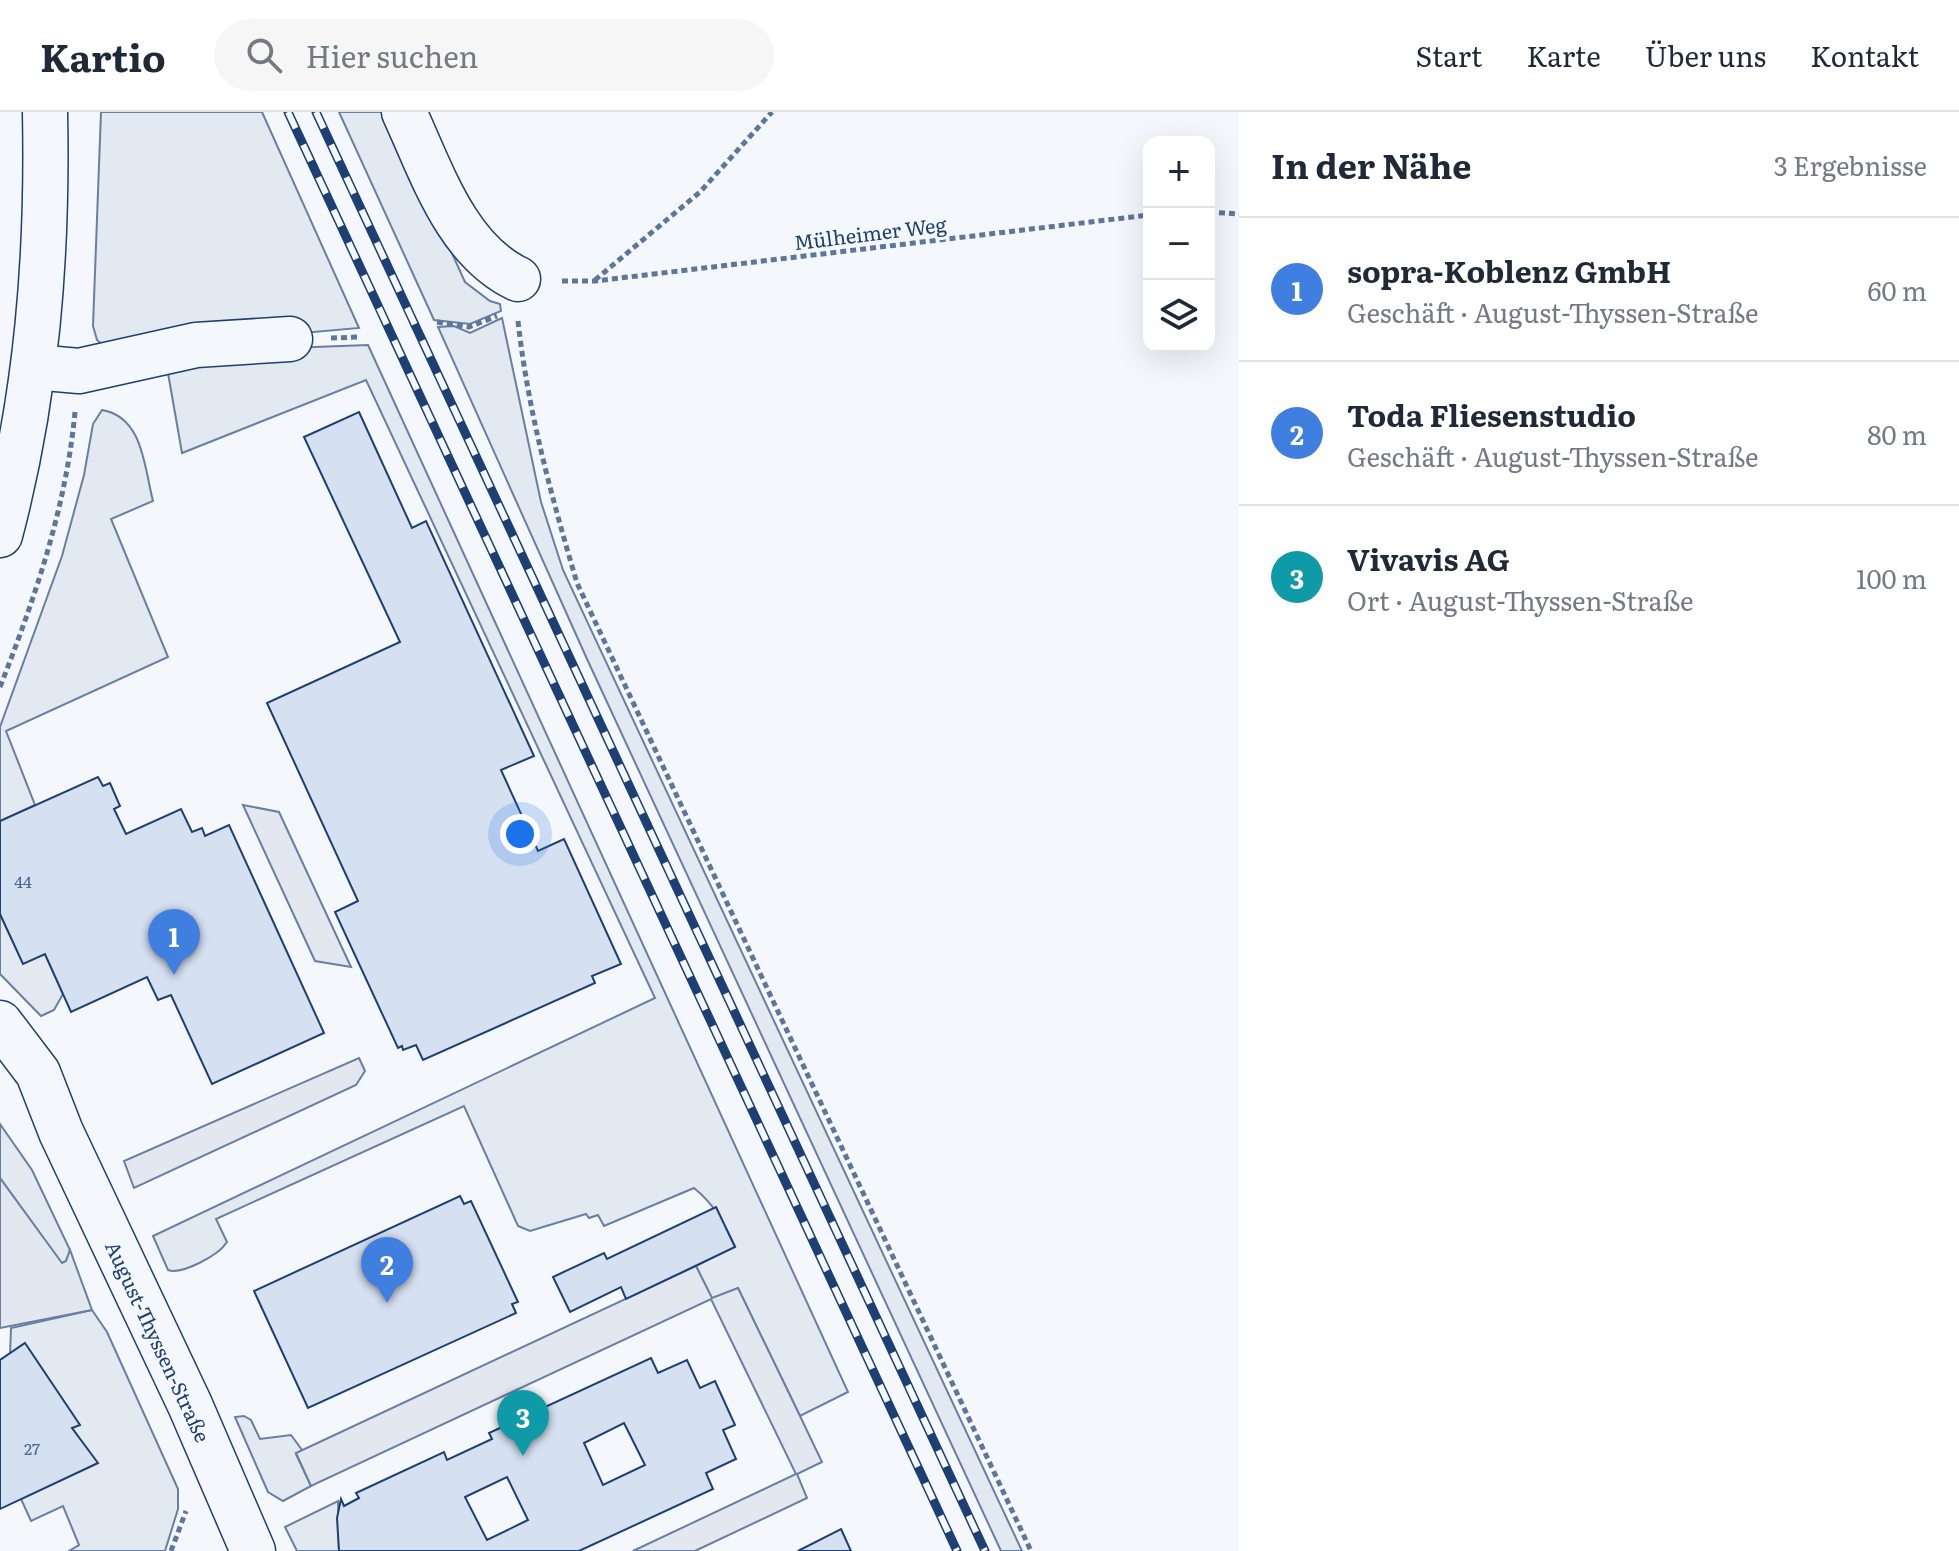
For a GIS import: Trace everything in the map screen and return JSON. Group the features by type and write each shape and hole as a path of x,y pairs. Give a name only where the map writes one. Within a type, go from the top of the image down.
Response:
{"street":[{"path":"0,535 19,457 34,367 44,263 45,112"},
{"path":"404,112 463,231 517,294"},
{"path":"34,367 90,369 196,345 290,339"},
{"name":"August-Thyssen-Straße","path":"0,1023 38,1073 61,1132 190,1405 253,1551"},
{"name":"August-Thyssen-Straße","path":"0,1070 61,1132"}],"path":[{"name":"Mülheimer Weg","path":"772,112 700,192 595,281 1143,216"},
{"path":"1215,212 1239,214"},
{"path":"437,322 469,327 517,294 526,389 542,465 577,583 1031,1551"}],"shaded area":[{"path":"101,112 262,112 359,328 109,350 97,340 93,326"},
{"path":"339,112 388,112 465,282 490,301 500,304 501,311 470,324 434,320"},
{"path":"502,318 541,502 563,570 1022,1551 1001,1551 587,659 438,327 454,326 470,333"},
{"path":"368,345 848,1392 800,1416 738,1288 712,1299 696,1266 735,1246 718,1214 701,1194 694,1188 604,1226 598,1215 589,1218 586,1214 530,1231 518,1226 464,1106 216,1219 227,1242 216,1253 191,1267 168,1270 153,1236 655,998 366,380 182,453 168,373 210,351"},
{"path":"102,410 116,414 126,422 140,445 144,459 153,501 111,519 168,657 6,731 35,805 0,821 0,727 62,556 84,475 93,424"},
{"path":"243,805 279,812 351,967 315,961"},
{"path":"0,914 23,963 45,954 63,994 54,1010 41,1016 0,974"},
{"path":"359,1058 365,1071 356,1085 134,1188 124,1161"},
{"path":"0,1124 32,1170 70,1250 66,1262 62,1264 0,1178"},
{"path":"0,1178 62,1263 70,1250 92,1310 0,1328"},
{"path":"696,1266 712,1298 738,1288 800,1416 822,1462 797,1474 807,1498 695,1551 633,1551 796,1474 711,1299 311,1486 296,1453"},
{"path":"92,1310 107,1332 178,1489 178,1509 165,1551 69,1551 79,1545 63,1506 31,1521 21,1499 97,1463 72,1428 79,1425 10,1354 11,1328"},
{"path":"244,1416 251,1420 260,1439 291,1435 302,1450 296,1454 311,1486 283,1501 268,1492 235,1417"},
{"path":"338,1501 339,1551 297,1551 285,1527"}],"building":[{"path":"359,412 412,528 426,521 534,756 501,770 538,851 564,839 621,964 592,976 595,983 423,1060 416,1045 403,1050 402,1046 398,1048 335,912 358,901 267,703 400,642 304,437"},
{"path":"98,777 103,786 110,783 120,806 114,809 126,834 181,809 192,832 202,828 205,836 229,825 324,1033 212,1084 171,995 158,1000 147,977 71,1012 45,954 23,964 0,914 0,821"},
{"path":"460,1196 464,1204 471,1201 518,1302 512,1304 516,1313 308,1408 254,1291"},
{"path":"716,1207 735,1247 626,1299 621,1287 570,1312 553,1277 604,1253 607,1259"},
{"path":"25,1343 80,1425 72,1428 98,1463 0,1509 0,1360"},
{"path":"651,1358 658,1373 687,1360 700,1388 715,1381 735,1425 723,1430 736,1459 706,1473 713,1489 579,1551 339,1551 337,1518 341,1499 344,1506 359,1498 356,1493 444,1452 447,1460 492,1439 489,1433","holes":["624,1423 645,1465 603,1485 584,1443","507,1477 528,1520 487,1540 465,1497"]},
{"path":"841,1529 851,1551 798,1551"}],"railway":[{"path":"288,112 957,1551"},
{"path":"316,112 985,1551"}],"place":[{"name":"sopra-Koblenz GmbH","path":"174,975"},
{"name":"Toda Fliesenstudio","path":"387,1303"},
{"name":"Vivavis AG","path":"523,1456"}]}
